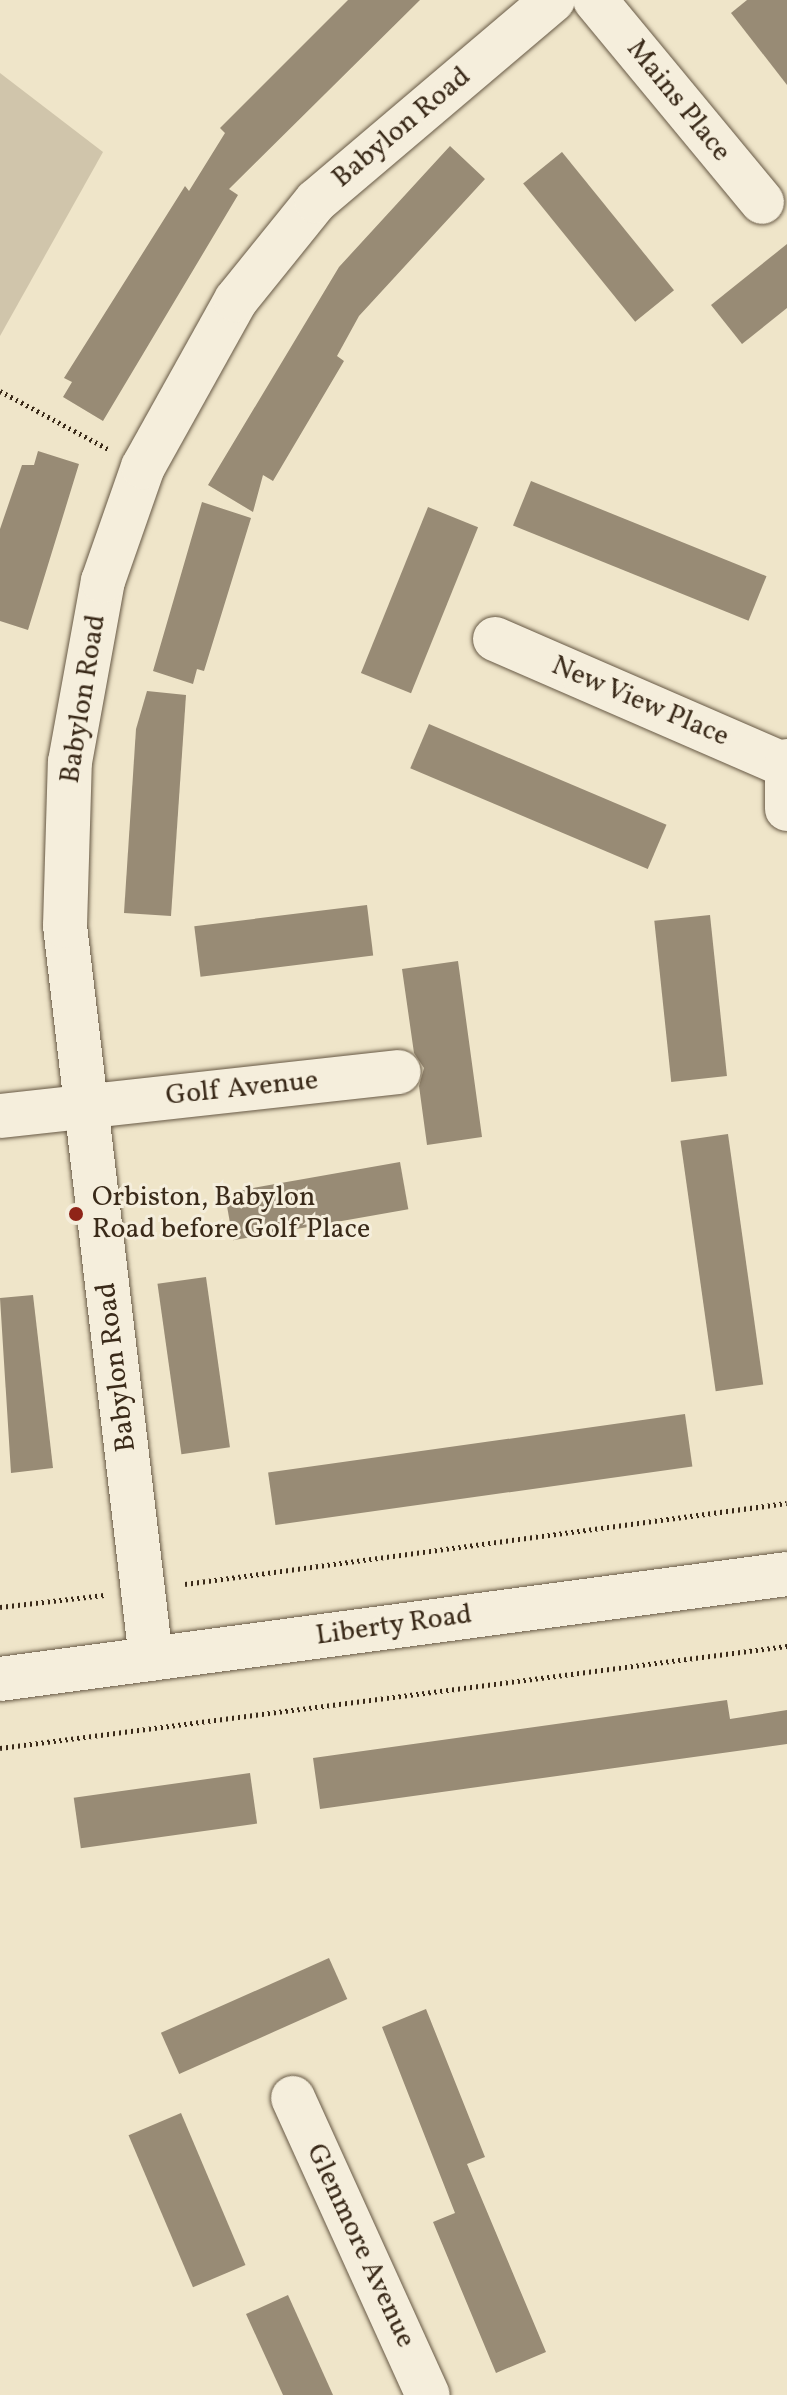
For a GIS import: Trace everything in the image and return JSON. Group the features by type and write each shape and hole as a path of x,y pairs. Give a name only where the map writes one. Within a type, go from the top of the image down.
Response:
{"street":[{"name":"Babylon Road","path":"151,1659 65,926 70,762 103,581 143,467 236,300 316,201 553,0"},
{"name":"Mains Place","path":"595,0 762,202"},
{"name":"New View Place","path":"495,639 786,763"},
{"path":"786,763 787,809"},
{"name":"Golf Avenue","path":"0,1116 399,1072"},
{"name":"Liberty Road","path":"0,1679 787,1574"},
{"name":"Glenmore Avenue","path":"293,2098 428,2395"}],"path":[{"path":"0,391 125,458"},
{"path":"0,1607 787,1503"},
{"path":"0,1748 787,1646"}],"shaded area":[{"path":"0,73 103,152 0,336"}],"building":[{"path":"348,0 420,0 229,189 238,195 103,421 63,397 72,382 64,378 185,186 189,191 225,133 220,128"},
{"path":"747,0 787,0 787,85 731,13"},
{"path":"450,146 485,179 359,316 337,356 344,361 273,481 263,475 253,512 208,485 339,267"},
{"path":"562,152 674,290 635,322 523,183"},
{"path":"787,244 787,308 742,344 711,305"},
{"path":"38,451 79,464 28,630 0,621 0,529 22,465 34,465"},
{"path":"531,481 767,576 749,621 513,526"},
{"path":"202,502 251,518 204,671 197,669 193,684 153,671"},
{"path":"428,507 478,527 411,693 361,673"},
{"path":"147,691 186,695 171,916 124,913 136,729"},
{"path":"429,724 666,825 648,869 410,768"},
{"path":"367,905 373,956 201,977 194,926"},
{"path":"710,915 727,1076 671,1082 654,921"},
{"path":"458,961 482,1137 427,1145 419,1086 424,1068 414,1053 402,969"},
{"path":"728,1134 763,1385 716,1391 680,1141"},
{"path":"400,1162 408,1209 233,1240 225,1193"},
{"path":"206,1277 230,1447 181,1454 157,1284"},
{"path":"33,1295 53,1468 11,1473 0,1298"},
{"path":"685,1414 692,1466 275,1525 268,1473"},
{"path":"727,1700 730,1719 787,1710 787,1744 320,1809 313,1758"},
{"path":"250,1773 257,1824 81,1848 74,1798"},
{"path":"329,1958 347,1999 179,2074 161,2033"},
{"path":"426,2009 485,2157 467,2164 546,2352 496,2373 433,2222 455,2213 382,2027"},
{"path":"181,2113 245,2265 193,2287 129,2135"},
{"path":"288,2295 333,2395 283,2395 246,2314"}],"place":[{"name":"Orbiston, Babylon Road before Golf Place","path":"76,1214"}]}
